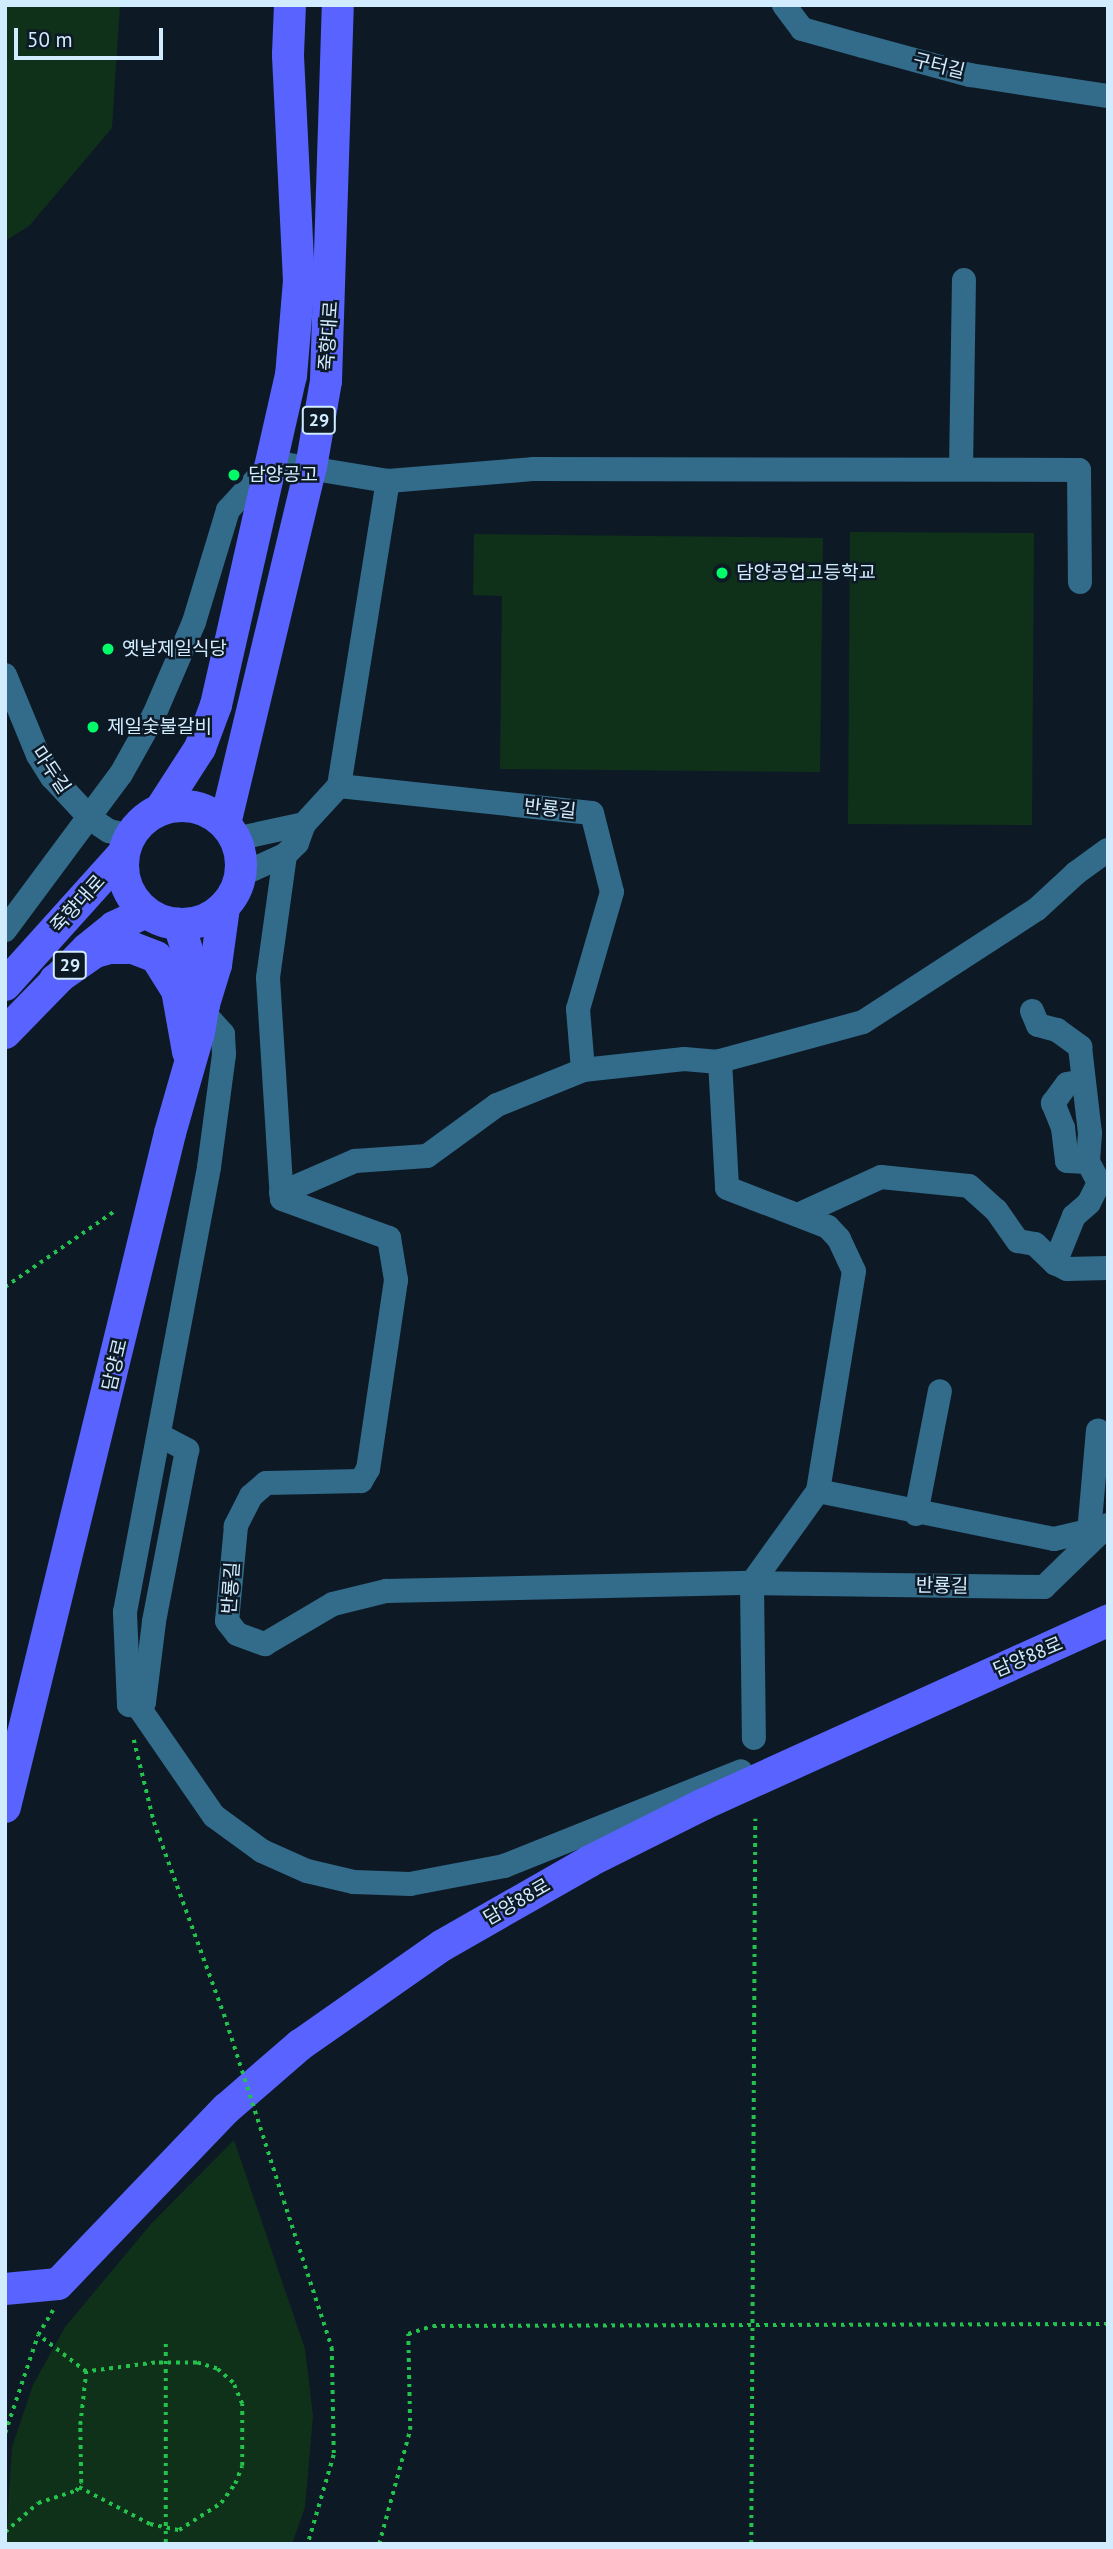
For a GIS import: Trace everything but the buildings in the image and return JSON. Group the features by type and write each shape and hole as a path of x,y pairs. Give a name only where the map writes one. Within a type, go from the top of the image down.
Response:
{"main road":[{"name":"죽향대로","path":"160,810 200,748 216,705 291,376 299,281 289,65 290,5"},
{"name":"죽향대로","path":"230,831 311,467 330,339 338,5"},
{"path":"195,807 230,831 240,875 224,906 211,917 179,924 146,912 131,896 123,876 126,845 160,810 195,807"},
{"name":"죽향대로","path":"5,985 126,845"},
{"name":"담양로","path":"5,1807 216,965 224,906"},
{"name":"죽향대로","path":"5,1033 55,980 114,927 146,912"},
{"path":"179,924 203,1009"},
{"path":"55,980 95,951 133,948 156,957 177,990 190,1063"},
{"name":"담양88로","path":"58,2284 226,2109 300,2045 443,1945 601,1855 916,1705 1108,1621"},
{"path":"5,2289 58,2284"}],"street":[{"name":"구터길","path":"784,5 802,29 970,75 1108,96"},
{"path":"961,469 964,279"},
{"path":"5,930 91,819 155,715 194,622 228,510 272,462 388,481 533,469 1079,470 1080,582"},
{"path":"240,875 285,855 297,843 304,824 340,786 388,481"},
{"name":"마두길","path":"5,675 38,755 91,819 126,845"},
{"name":"반룡길","path":"340,786 592,813 612,892 578,1009 583,1070"},
{"path":"230,831 304,824"},
{"path":"285,855 268,978 281,1193 355,1161 427,1156 497,1105 583,1070 684,1059 720,1060 863,1022 1037,909 1076,873 1108,850"},
{"path":"203,1009 223,1034 224,1054 161,1436 187,1450 154,1622 144,1702 133,1705 214,1816 262,1851 307,1871 354,1882 410,1884 504,1866 916,1705"},
{"path":"1032,1011 1038,1025 1057,1030 1080,1047 1090,1133 1088,1162 1099,1183 1089,1203 1074,1216 1055,1263"},
{"path":"720,1060 727,1188 828,1227 839,1238 854,1271 818,1491 752,1583 754,1738"},
{"path":"798,1215 881,1177 969,1186 996,1210 1018,1241 1035,1244 1055,1263 1068,1269 1108,1268"},
{"name":"반룡길","path":"281,1193 282,1199 300,1209 389,1238 396,1280 369,1469 361,1481 266,1483 251,1496 236,1526 227,1620 237,1634 265,1644 333,1604 386,1591 752,1583 1044,1587 1102,1528"},
{"path":"916,1514 940,1391"},
{"path":"818,1491 916,1514 1054,1539 1102,1528 1098,1430"}],"path":[{"path":"5,1287 116,1210"},
{"path":"133,1705 155,1822 224,2014 332,2348 334,2455 308,2544"},
{"path":"751,2544 755,1819"},
{"path":"5,2433 38,2336 52,2311 58,2284"},
{"path":"379,2544 400,2482 410,2430 408,2334 433,2326 1108,2324"},
{"path":"5,2532 38,2503 79,2487 166,2530 180,2530 221,2503 236,2484 242,2466 242,2404 233,2384 218,2369 197,2363 166,2363 86,2372 38,2336"},
{"path":"166,2344 166,2544"},
{"path":"79,2487 86,2372"}],"green space":[{"path":"5,5 120,5 112,128 29,226 5,241"},
{"path":"850,532 1034,533 1032,825 848,824"},
{"path":"474,534 823,538 820,772 500,769 502,596 473,595"},
{"path":"234,2140 305,2349 313,2416 305,2507 292,2544 6,2544 12,2447 33,2385 65,2327 151,2224"}],"place":[{"name":"담양공고","path":"234,475"},
{"name":"담양공업고등학교","path":"722,573"},
{"name":"옛날제일식당","path":"108,649"},
{"name":"제일숯불갈비","path":"93,727"}]}
